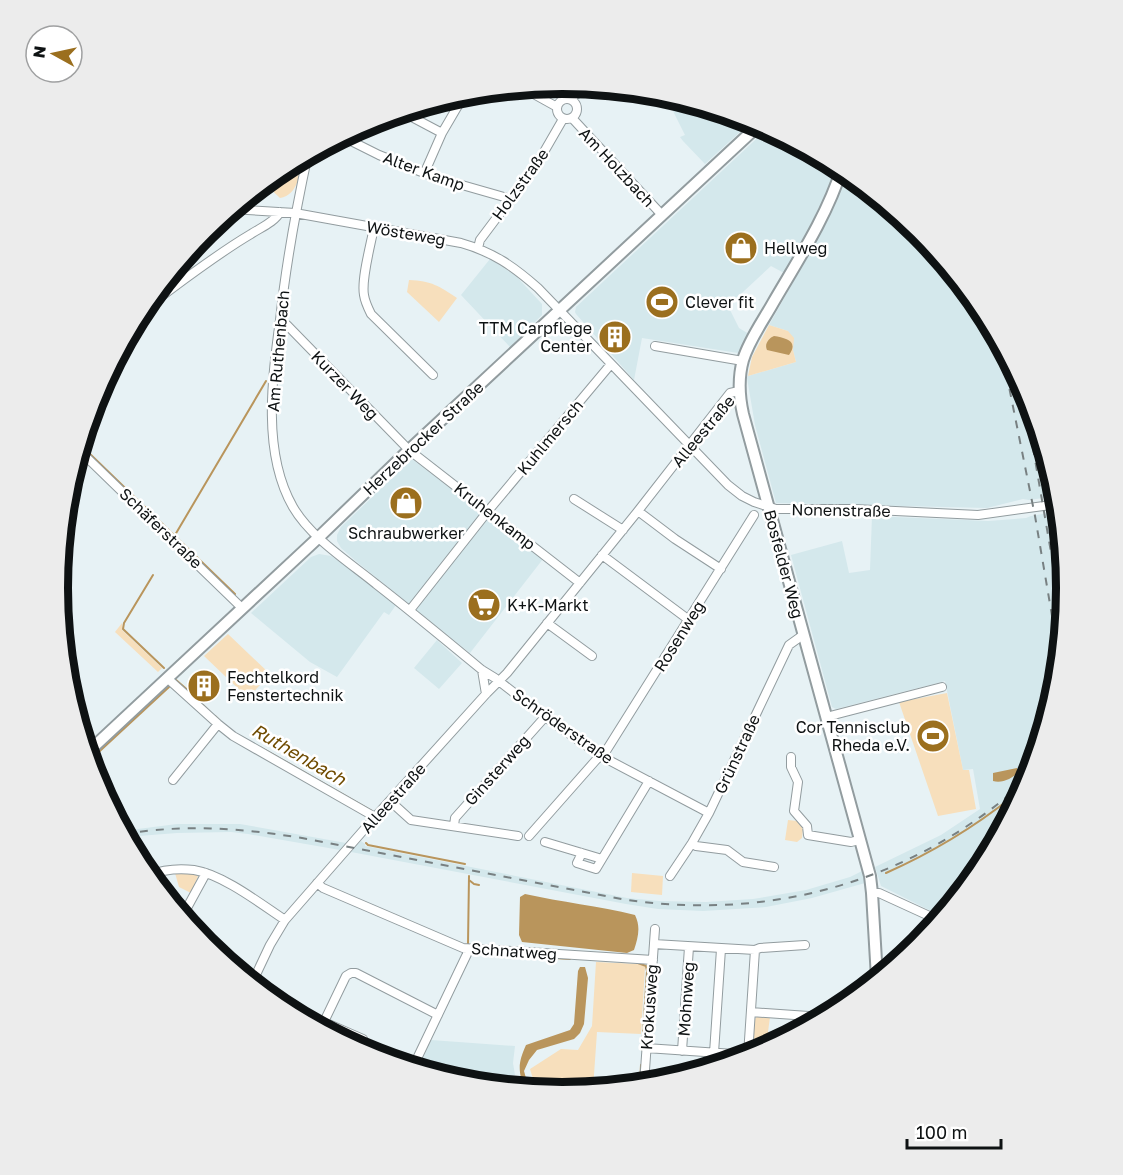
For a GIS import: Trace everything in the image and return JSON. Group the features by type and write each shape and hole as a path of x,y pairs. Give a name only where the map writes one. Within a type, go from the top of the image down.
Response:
{"main road":[{"name":"Herzebrocker Straße","path":"94,746 752,131"},
{"name":"Bosfelder Weg","path":"838,178 813,232 755,333 743,361 739,391 743,414 870,876 876,967"}],"street":[{"path":"569,94 570,100 574,102 577,109 575,116 568,120 559,116 557,106 561,101 570,100 576,94"},
{"path":"536,95 557,106"},
{"path":"424,174 458,105"},
{"path":"412,117 442,134"},
{"name":"Am Holzbach","path":"572,118 662,215"},
{"name":"Holzstraße","path":"478,248 480,240 501,210 537,164 563,119"},
{"name":"Alter Kamp","path":"350,141 424,174 510,201"},
{"name":"Am Ruthenbach","path":"305,166 295,213 279,324 272,423 280,476 294,508 319,537"},
{"name":"Wösteweg","path":"245,209 295,213 478,248 496,256 521,273 560,310"},
{"path":"165,294 245,237 274,220 280,212"},
{"path":"374,227 364,283 363,293 366,303 371,314 433,375"},
{"name":"Nonenstraße","path":"560,310 728,485 754,502 776,508 978,515 1048,505"},
{"name":"Kurzer Weg","path":"279,324 287,325 409,450"},
{"path":"655,346 743,361"},
{"name":"Kuhlmersch","path":"410,610 488,511 611,364"},
{"name":"Alleestraße","path":"256,975 285,920 507,673 730,393 739,391"},
{"name":"Kruhenkamp","path":"409,450 580,583"},
{"name":"Schäferstraße","path":"85,456 242,608"},
{"path":"574,499 623,530"},
{"path":"638,511 721,569"},
{"name":"Rosenweg","path":"529,836 606,751 754,515"},
{"name":"Schröderstraße","path":"319,537 482,670 545,717 601,756 709,813"},
{"path":"602,555 689,620"},
{"path":"547,622 592,656"},
{"name":"Grünstraße","path":"670,876 709,813 789,645 803,634"},
{"name":"Schröderstraße","path":"482,670 486,694"},
{"path":"167,678 233,736 375,818"},
{"path":"826,717 942,687"},
{"name":"Ginsterweg","path":"453,826 455,818 545,717"},
{"path":"174,780 218,724"},
{"path":"791,757 791,767 798,782 794,811 807,826 808,835 851,842 859,840"},
{"path":"545,842 602,859 649,781"},
{"path":"390,801 411,820 518,836"},
{"path":"692,843 696,846 727,850 743,862 774,867"},
{"path":"158,872 195,870 215,876 285,920"},
{"path":"187,909 206,873"},
{"name":"Schnatweg","path":"317,883 323,888 463,948 652,960"},
{"path":"872,893 879,893 930,916"},
{"name":"Krokusweg","path":"645,1074 655,929"},
{"path":"654,944 755,950 805,945"},
{"name":"Mohnweg","path":"682,1051 689,947"},
{"path":"417,1060 467,954 467,948"},
{"path":"714,1053 721,949"},
{"path":"749,1045 755,950"},
{"path":"324,1021 346,976 351,973 356,973 438,1015"},
{"path":"751,1011 807,1016"},
{"path":"646,1048 724,1054"}],"shaded area":[{"path":"670,106 744,128 705,164 680,137 685,135"},
{"path":"760,135 833,175 809,228 784,273 771,266 728,306 739,328 749,334 738,353 642,338 634,380 576,314 576,307"},
{"path":"301,168 295,187 286,196 280,198 270,189"},
{"path":"843,182 911,238 933,262 972,313 1005,369 1029,429 1047,497 1023,499 987,508 776,503 755,425 747,378 796,362 788,331 769,325 814,245"},
{"path":"490,259 516,276 542,304 542,315 510,347 461,295"},
{"path":"409,280 435,285 457,298 439,322 407,292"},
{"path":"769,325 788,331 794,338 793,350 796,362 748,376 752,357"},
{"path":"774,336 787,339 792,343 789,355 767,350 766,346 770,338"},
{"path":"412,459 543,559 470,653 357,562 341,548 337,541 341,527"},
{"path":"1049,513 1056,588 1051,652 1039,715 1018,777 1005,806 972,862 934,912 881,886 875,867 941,835 980,809 973,769 963,770 945,681 836,709 832,707 791,555 842,541 849,573 870,570 872,516 988,521"},
{"path":"319,554 331,556 342,563 396,605 389,615 384,612 337,677 310,662 251,613 311,557"},
{"path":"122,623 122,630 162,668 158,672 115,632"},
{"path":"228,634 270,674 248,698 204,656"},
{"path":"437,640 462,663 439,689 414,668"},
{"name":"Cor Tennisclub Rheda e.V.","path":"947,693 963,770 969,770 976,809 938,816 899,702"},
{"path":"1017,768 1018,773 1010,779 1000,782 993,781 993,773"},
{"path":"788,820 797,821 803,829 802,838 797,842 785,840"},
{"path":"177,824 240,824 346,843 340,850 231,832 135,836 132,830"},
{"path":"361,841 365,846 627,898 659,901 706,902 753,899 806,890 850,877 862,871 865,883 812,898 766,907 703,911 658,909 351,852"},
{"path":"175,873 198,876 191,893 179,887"},
{"path":"632,873 663,876 662,895 631,892"},
{"path":"525,894 635,915 638,937 634,950 627,953 522,942 519,935 520,897"},
{"path":"596,962 640,964 645,967 641,1034 597,1032 594,1080 562,1082 533,1080 530,1069 561,1049 578,1050 592,1026"},
{"path":"580,967 585,967 588,978 584,1024 580,1033 574,1039 537,1050 524,1071 526,1080 522,1079 521,1057 526,1045 570,1030 574,1024"},
{"path":"757,1016 770,1017 768,1032 773,1034 752,1044 753,1024"},
{"path":"431,1040 515,1046 513,1063 515,1075 505,1078 465,1072 422,1061"}],"waterway":[{"name":"Ruthenbach","path":"175,535 266,381"},
{"path":"90,454 235,594"},
{"name":"Ruthenbach","path":"153,575 124,623 123,629 164,668"},
{"name":"Ruthenbach","path":"176,680 191,693"},
{"path":"97,754 169,687"},
{"name":"Ruthenbach","path":"203,705 210,712"},
{"name":"Ruthenbach","path":"215,716 220,721"},
{"name":"Ruthenbach","path":"260,747 372,811"},
{"path":"886,873 951,839 1008,800"},
{"name":"Ruthenbach","path":"366,843 465,864"},
{"name":"Ruthenbach","path":"468,944 469,876"},
{"path":"469,880 479,885"},
{"name":"Ruthenbach","path":"555,958 570,959"},
{"name":"Ruthenbach","path":"638,963 646,966 647,971 642,1050"},
{"name":"Ruthenbach","path":"640,1075 641,1065"}],"railway":[{"path":"1006,371 1035,516 1054,625"},
{"path":"1031,434 1055,578"},
{"path":"133,833 191,828 256,832 302,838 627,900 682,905 737,904 790,898 841,885 891,867 939,843 984,814 1011,792"}],"place":[{"name":"Hellweg","path":"741,248"},
{"name":"Clever fit","path":"662,302"},
{"name":"TTM Carpflege Center","path":"615,337"},
{"name":"Schraubwerker","path":"406,503"},
{"name":"K+K-Markt","path":"484,605"},
{"name":"Fechtelkord Fenstertechnik","path":"204,686"},
{"name":"Cor Tennisclub Rheda e.V.","path":"933,736"}]}
